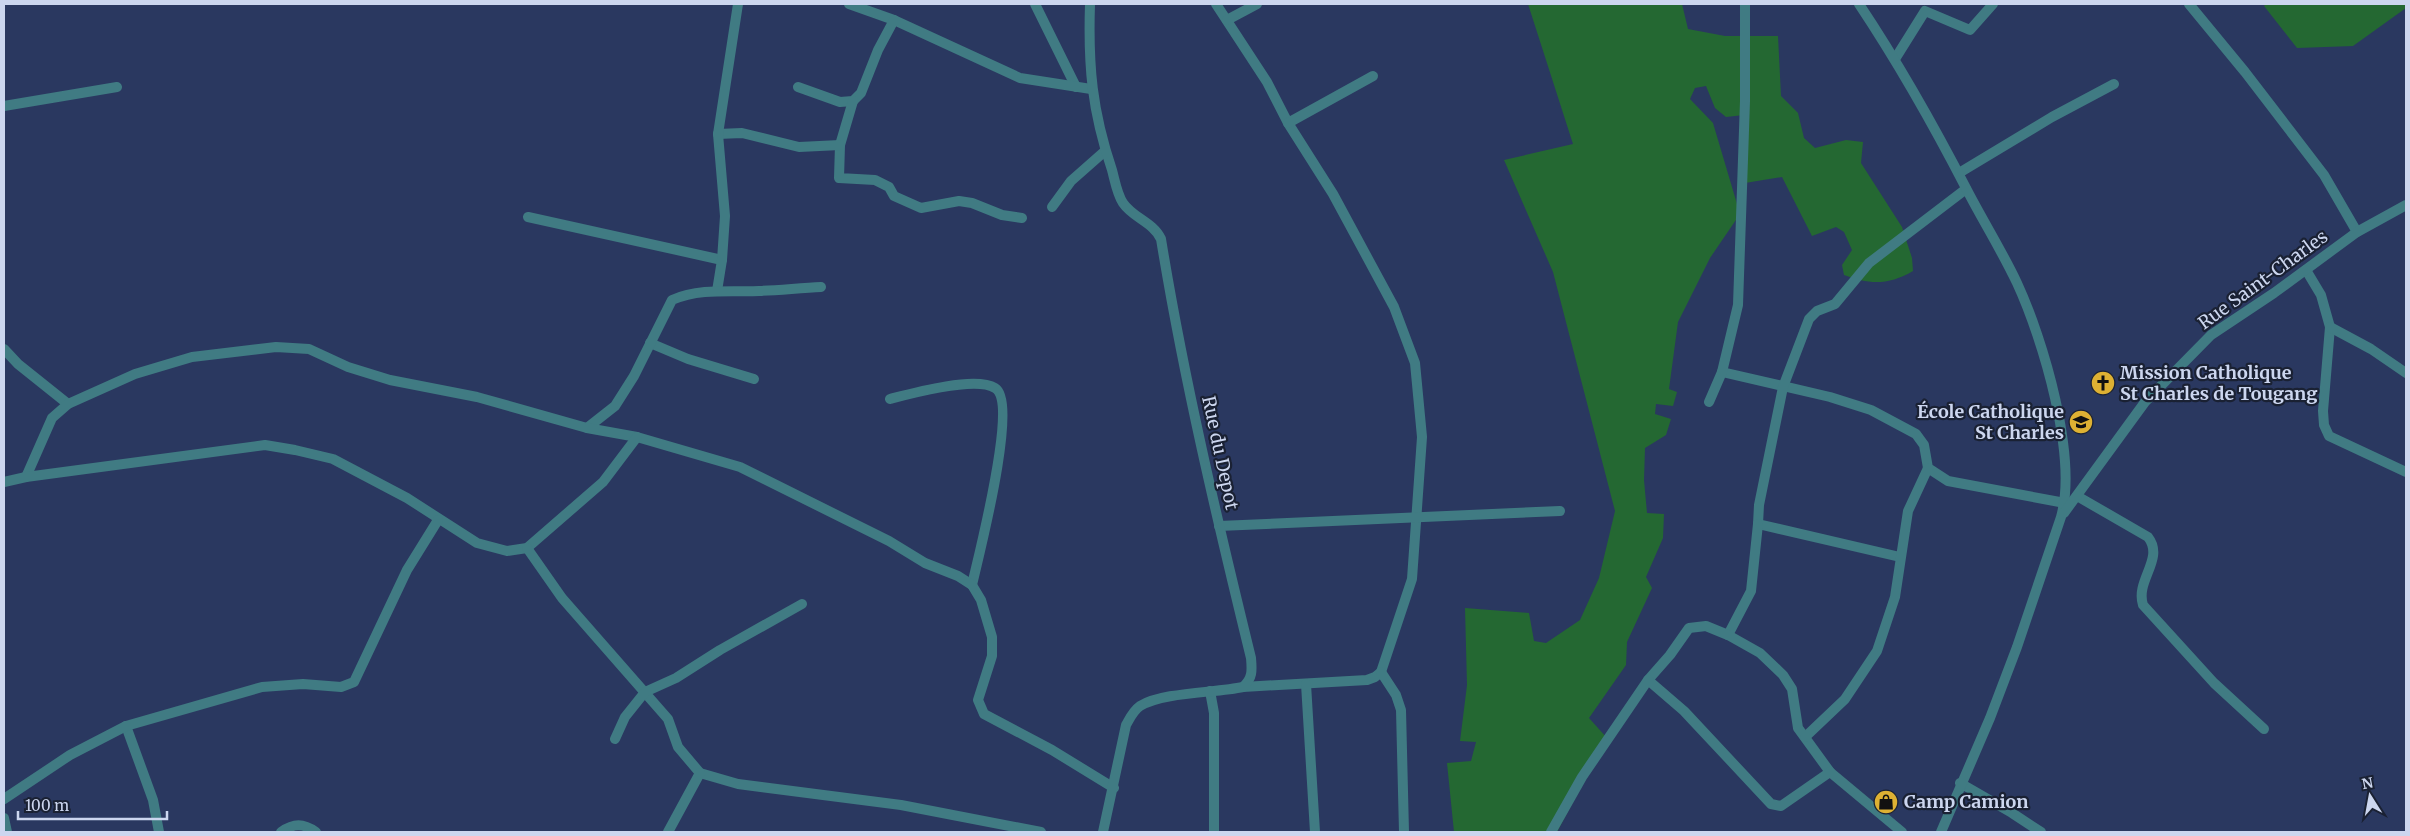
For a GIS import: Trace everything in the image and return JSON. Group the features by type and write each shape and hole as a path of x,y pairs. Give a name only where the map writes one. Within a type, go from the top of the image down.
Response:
{"street":[{"path":"717,290 722,260 724,216 718,134 738,4"},
{"path":"849,4 894,20 933,37 984,64 1020,78 1091,89"},
{"path":"1034,4 1076,87"},
{"name":"Rue du Depot","path":"1090,4 1088,53 1091,89 1106,151 1126,208 1157,231 1161,240 1175,323 1219,526 1251,658 1252,672 1249,681 1243,687"},
{"path":"1102,832 1114,788 1124,732 1132,714 1149,702 1210,691 1243,687 1367,680 1375,677 1380,672 1412,579 1418,517 1422,437 1415,363 1394,307 1333,194 1288,123 1267,82 1216,4"},
{"path":"1227,20 1257,4"},
{"path":"1709,402 1722,372 1738,305 1745,101 1745,4"},
{"path":"1859,4 1895,59 1960,173 1966,189 2017,284 2040,345 2063,433 2066,472 2065,503 2061,517 2018,647 1990,718 1940,832"},
{"path":"1895,59 1925,11 1970,30 1993,4"},
{"path":"2188,4 2245,72 2324,175 2357,232"},
{"path":"894,20 878,50 861,93 853,101 840,145 839,178 843,180 875,180 889,187 894,196 921,208 959,201 972,203 1002,215 1022,218"},
{"path":"1288,123 1373,76"},
{"path":"1960,173 2114,84"},
{"path":"4,106 117,87"},
{"path":"798,87 840,102 853,101"},
{"path":"718,134 742,133 799,148 840,145"},
{"path":"1052,206 1071,181 1106,151"},
{"path":"1728,636 1751,591 1759,505 1783,387 1809,319 1817,311 1835,304 1869,263 1966,189"},
{"name":"Rue Saint-Charles","path":"2061,517 2145,402 2211,335 2306,270 2357,232 2406,205"},
{"path":"528,217 722,260"},
{"path":"2306,270 2321,295 2330,327 2323,411 2324,425 2329,436 2406,472"},
{"path":"587,428 615,406 672,300 682,296 717,290 759,291 821,287"},
{"path":"2330,327 2371,349 2406,373"},
{"path":"650,343 688,359 754,379"},
{"path":"26,476 52,418 68,404 135,374 192,357 276,347 309,349 348,367 390,380 477,397 587,428 637,437 740,467 889,541 925,563 958,576 972,585 981,600 992,638 992,656 978,700 980,709 984,714 1052,750 1114,788"},
{"path":"4,349 18,364 68,404"},
{"path":"1722,372 1830,397 1871,410 1916,434 1924,445 1928,468 1908,511 1895,597 1877,651 1845,699 1804,738"},
{"path":"890,399 949,386 977,384 995,387 1000,392 1003,402 1000,456 972,585"},
{"path":"4,482 26,476 265,446 295,450 333,459 407,498 438,520 477,543 507,551 526,548 603,482 637,437"},
{"path":"1928,468 1948,481 2065,503"},
{"path":"2077,496 2148,537 2153,543 2153,562 2142,583 2140,597 2143,605 2214,683 2264,729"},
{"path":"1219,526 1560,510"},
{"path":"4,799 70,755 126,726 262,687 303,684 341,687 354,682 407,570 438,520"},
{"path":"1758,524 1900,557"},
{"path":"526,548 562,598 668,719 678,747 700,773 738,784 901,805 1041,832"},
{"path":"615,739 625,717 645,692 676,678 720,650 802,604"},
{"path":"1551,832 1582,777 1648,680 1689,628 1706,626 1760,653 1783,676 1792,689 1798,728 1804,738 1830,772 1902,832"},
{"path":"1380,672 1396,695 1400,710 1404,832"},
{"path":"1648,680 1684,711 1771,804 1781,806 1830,772"},
{"path":"1306,684 1315,832"},
{"path":"1210,691 1214,713 1214,832"},
{"path":"126,726 153,800 159,832"},
{"path":"668,832 700,773"},
{"path":"1960,783 2012,812 2041,832"},
{"path":"4,818 7,832"},
{"path":"281,832 297,824 308,826 316,832"}],"green space":[{"path":"1528,4 1682,4 1688,29 1725,36 1778,36 1781,96 1798,113 1804,138 1815,148 1846,140 1863,142 1861,163 1902,227 1912,258 1913,271 1896,279 1879,282 1862,281 1844,275 1842,265 1852,250 1844,232 1836,227 1812,236 1782,177 1745,183 1744,115 1726,117 1715,108 1706,86 1695,88 1690,99 1713,123 1740,214 1710,258 1678,322 1669,389 1677,392 1673,406 1656,404 1655,414 1671,419 1666,435 1645,448 1644,480 1647,513 1664,514 1663,538 1646,577 1652,588 1627,642 1626,665 1589,718 1607,738 1557,832 1454,832 1447,763 1471,761 1476,742 1460,741 1467,685 1465,608 1529,613 1534,641 1546,643 1580,620 1599,578 1615,511 1553,272 1504,160 1573,144"},
{"path":"2266,4 2406,4 2406,8 2353,46 2297,48 2264,6"}],"place":[{"name":"Mission Catholique St Charles de Tougang","path":"2103,383"},
{"name":"École Catholique St Charles","path":"2081,422"},
{"name":"Camp Camion","path":"1886,802"}]}
